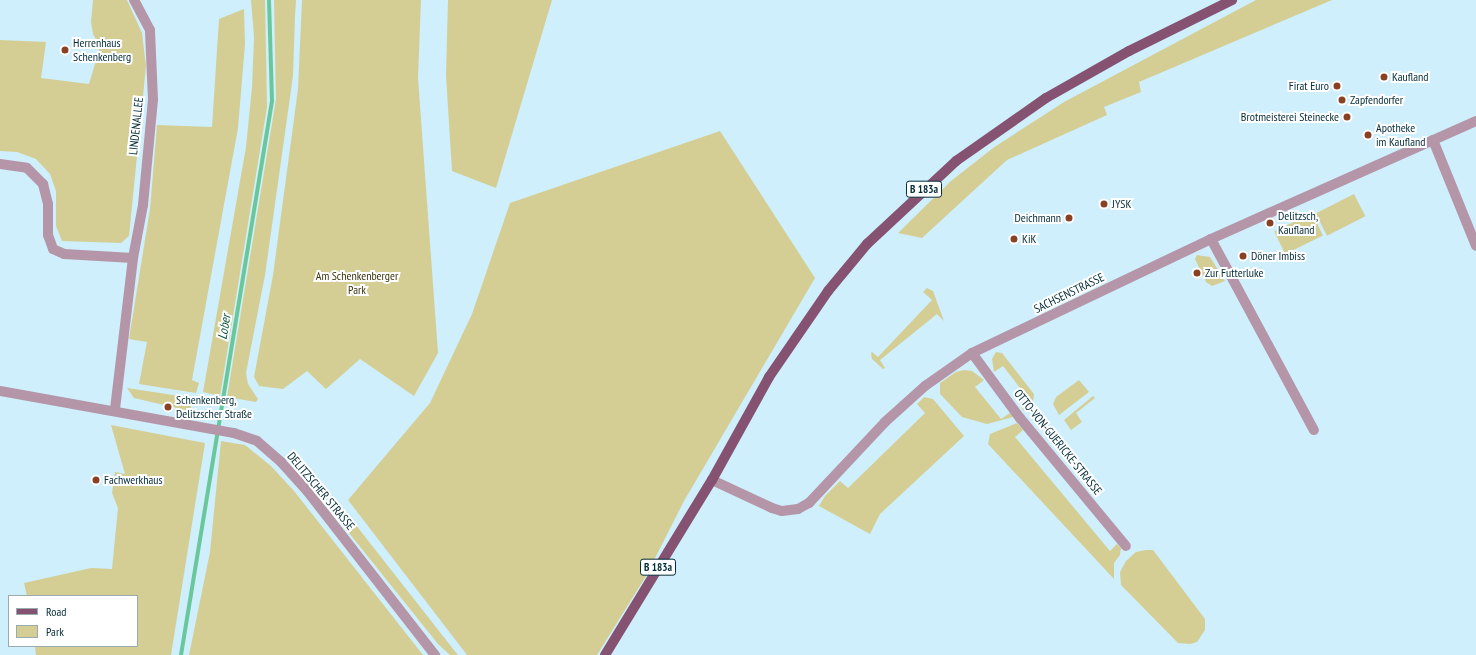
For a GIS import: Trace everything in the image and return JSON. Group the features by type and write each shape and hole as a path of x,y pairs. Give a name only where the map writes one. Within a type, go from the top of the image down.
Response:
{"main road":[{"name":"B 183a","path":"605,655 712,480 769,377 824,297 867,244 956,160 1046,98 1129,51 1232,0"}],"street":[{"name":"LINDENALLEE","path":"115,410 133,258 143,204 153,100 150,30 134,0"},
{"name":"SACHSENSTRASSE","path":"712,480 772,508 782,511 798,509 809,503 885,422 925,386 972,354 1211,239 1476,121"},
{"path":"1433,140 1476,246"},
{"path":"0,164 28,168 43,184 48,204 48,235 53,249 64,254 133,258"},
{"path":"1211,239 1314,430"},
{"name":"OTTO-VON-GUERICKE-STRASSE","path":"972,354 1020,418 1126,546"},
{"name":"DELITZSCHER STRASSE","path":"0,391 115,410 234,433 257,441 295,476 435,655"}],"green space":[{"path":"93,0 127,0 142,33 146,66 129,236 121,243 62,241 56,226 56,191 50,174 36,159 17,152 0,151 0,40 46,42 41,78 89,84 100,47 93,34 91,22"},
{"path":"251,0 265,0 267,107 220,396 203,392 246,147 252,87 254,37"},
{"path":"274,0 296,0 293,76 265,275 246,373 248,384 258,399 256,402 227,397 276,99"},
{"name":"Am Schenkenberger Park","path":"302,0 421,0 418,78 438,353 414,396 360,359 326,389 307,371 283,389 259,386 254,377 273,275 298,89"},
{"path":"448,0 552,0 496,188 452,171 446,75"},
{"path":"1256,0 1332,0 1139,82 1141,92 1104,107 1107,115 1007,160 922,238 898,233 951,181 993,148 1064,102"},
{"path":"244,9 245,44 238,128 192,380 199,383 196,393 139,384 147,342 129,339 150,209 157,125 212,127 219,19"},
{"path":"720,131 815,278 684,501 646,576 597,655 467,655 348,500 430,403 472,314 510,203"},
{"path":"1354,194 1365,216 1327,236 1316,214"},
{"path":"1312,213 1323,235 1285,254 1274,231"},
{"path":"1197,255 1210,257 1225,281 1212,286 1206,282 1195,259"},
{"path":"927,288 933,291 944,321 937,314 880,360 885,368 883,369 872,359 871,353 872,352 878,357 932,300 923,292"},
{"path":"996,352 1002,353 1034,394 1033,403 1024,411 1020,405 1028,398 1003,366 994,372 992,359"},
{"path":"964,370 972,371 984,380 975,387 1001,419 1010,413 1013,417 987,424 962,417 940,394 940,383 956,372"},
{"path":"1079,380 1089,392 1059,415 1053,404 1056,397"},
{"path":"127,388 193,398 190,411 134,398"},
{"path":"1093,396 1095,398 1076,413 1082,422 1071,430 1064,420"},
{"path":"924,397 933,399 964,436 880,514 870,534 819,506 825,496 840,481 848,488 925,413 917,404"},
{"path":"1017,423 1023,430 1015,437 1110,551 1117,544 1121,548 1120,555 1114,563 1114,579 988,444 990,434"},
{"path":"111,425 205,443 171,655 36,655 35,647 138,647 138,595 27,595 24,583 91,568 112,569 118,508 112,493 115,472 125,474"},
{"path":"221,441 245,445 271,466 294,491 423,655 189,655 210,552"},
{"path":"337,501 458,655 450,655 438,644 337,518 333,510"},
{"path":"1153,550 1205,619 1205,630 1197,642 1190,644 1178,643 1121,585 1120,572 1126,561 1136,552"}],"waterway":[{"name":"Lober","path":"181,655 272,101 269,0"}],"place":[{"name":"Herrenhaus Schenkenberg","path":"65,50"},
{"name":"Kaufland","path":"1384,77"},
{"name":"Firat Euro","path":"1337,86"},
{"name":"Zapfendorfer","path":"1342,100"},
{"name":"Brotmeisterei Steinecke","path":"1347,117"},
{"name":"Apotheke im Kaufland","path":"1368,135"},
{"name":"JYSK","path":"1104,204"},
{"name":"Deichmann","path":"1069,218"},
{"name":"Delitzsch, Kaufland","path":"1270,223"},
{"name":"KiK","path":"1014,239"},
{"name":"Döner Imbiss","path":"1243,256"},
{"name":"Zur Futterluke","path":"1197,273"},
{"name":"Schenkenberg, Delitzscher Straße","path":"168,407"},
{"name":"Fachwerkhaus","path":"96,480"}]}
